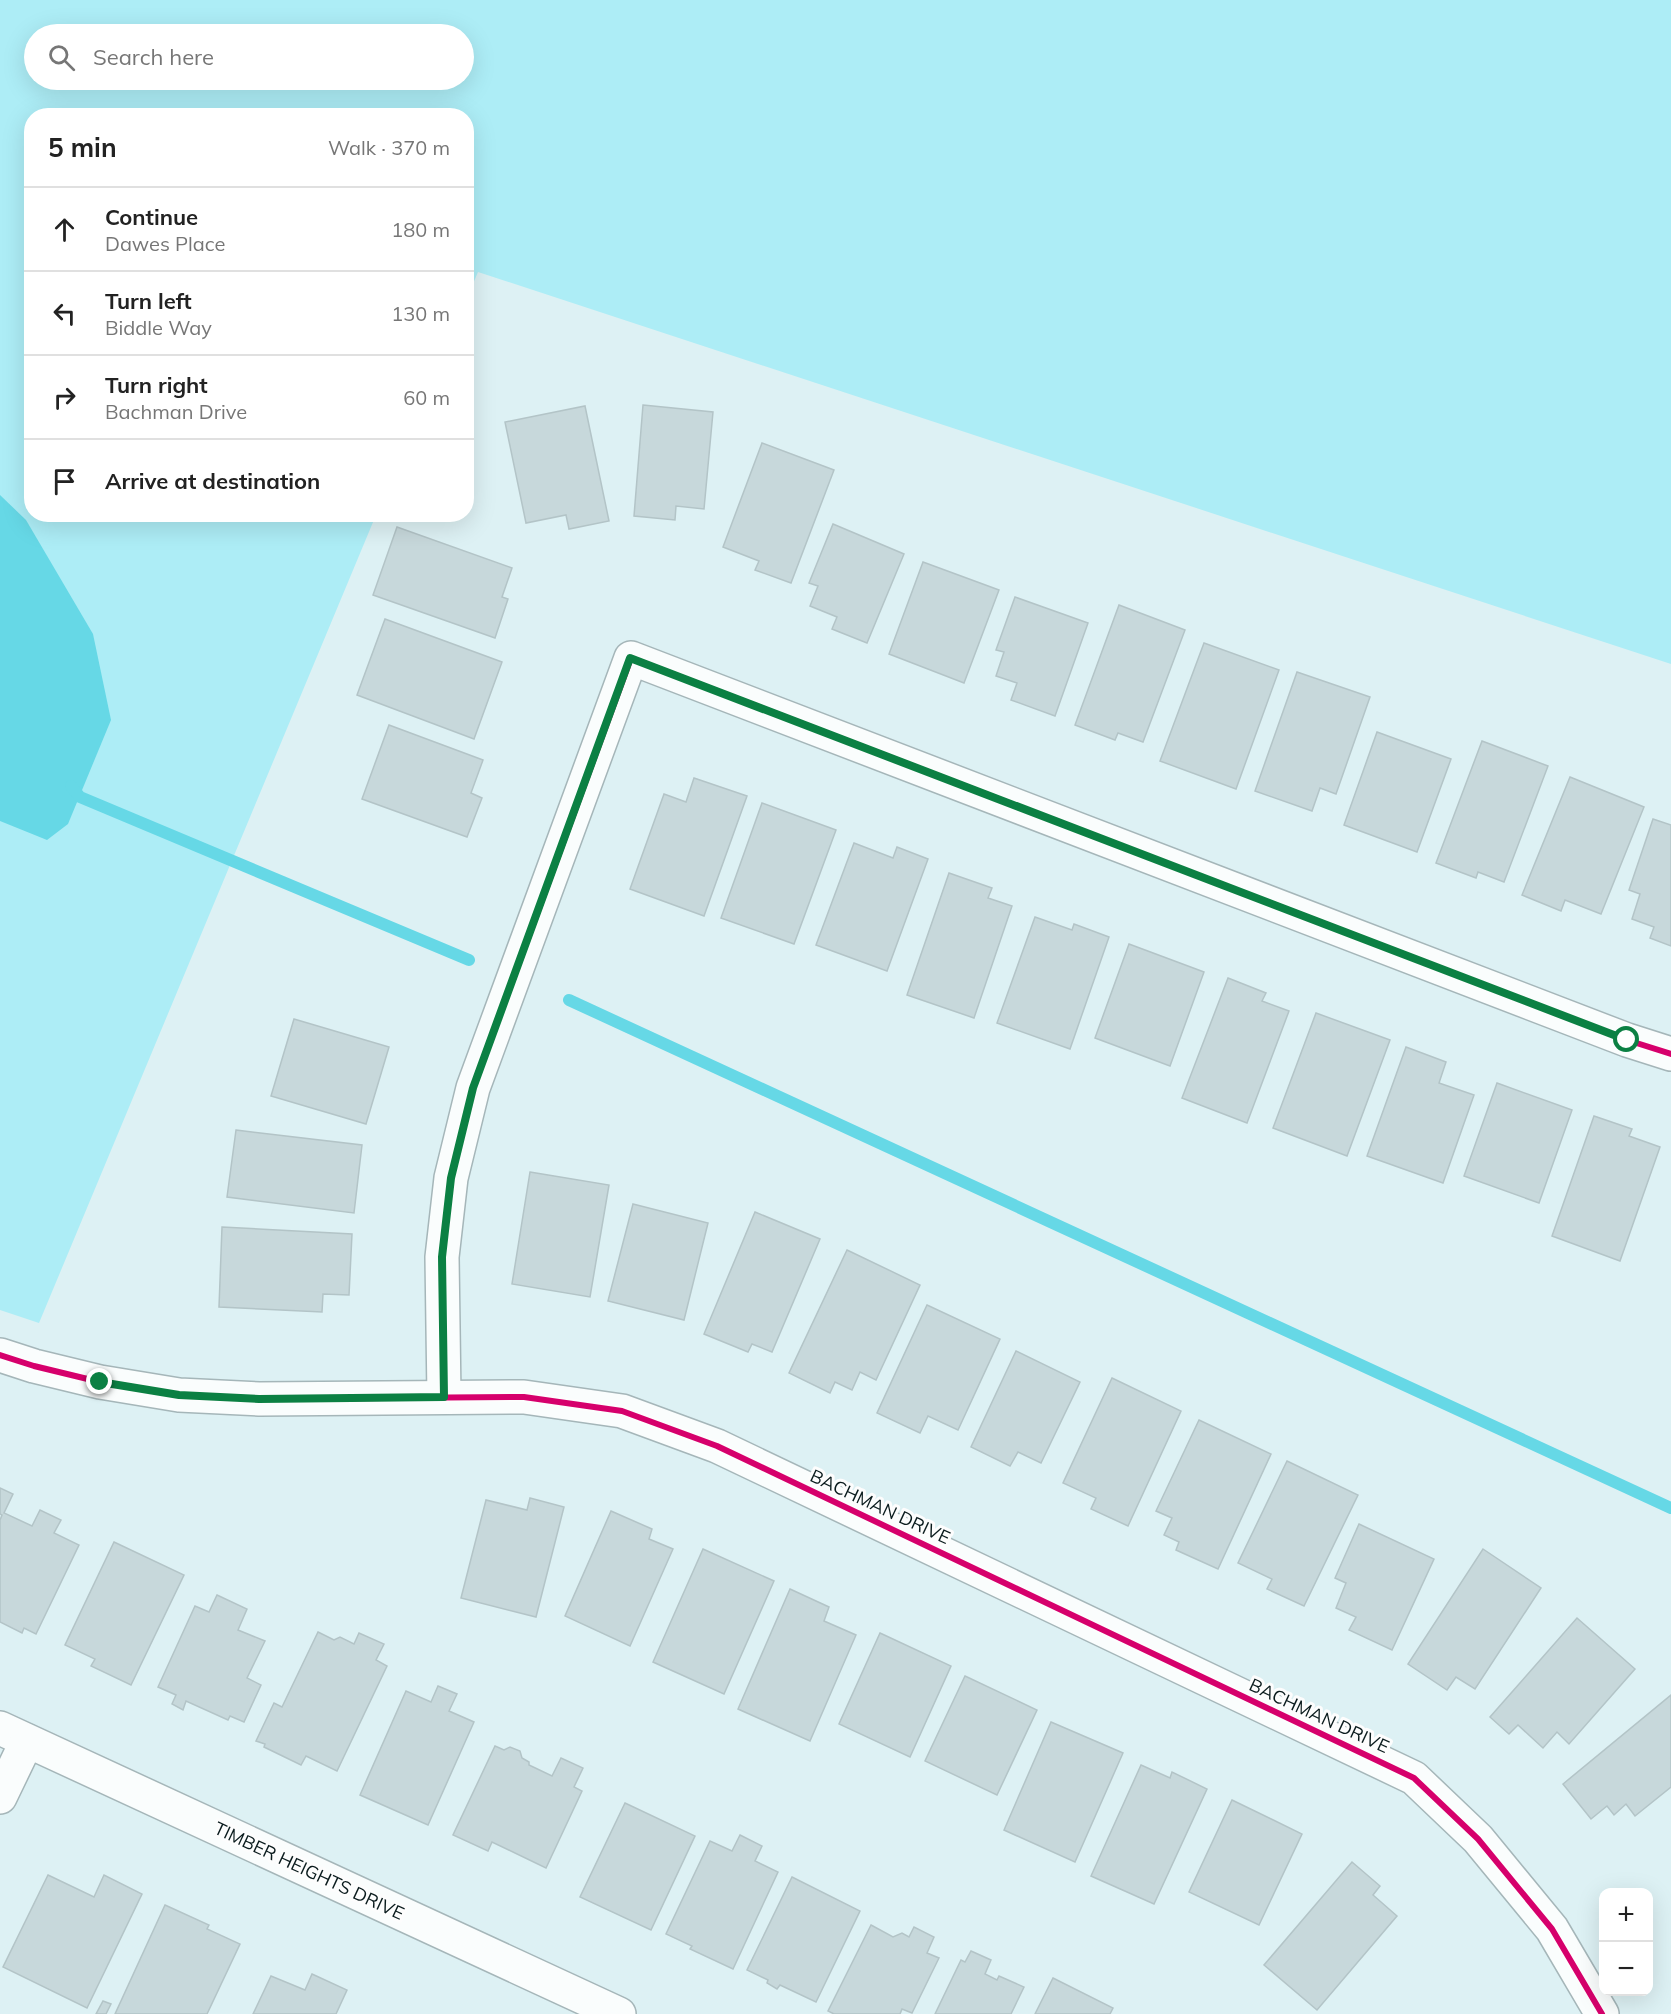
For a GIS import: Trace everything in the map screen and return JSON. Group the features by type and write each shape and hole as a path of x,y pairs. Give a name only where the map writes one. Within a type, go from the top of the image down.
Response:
{"street":[{"path":"444,1397 442,1257 451,1178 473,1088 630,658 1627,1040 1671,1054"},
{"name":"BACHMAN DRIVE","path":"0,1354 34,1366 100,1382 179,1395 259,1399 524,1397 622,1411 717,1446 1414,1778 1478,1839 1552,1929 1602,2014"},
{"path":"0,1797 14,1734"},
{"name":"TIMBER HEIGHTS DRIVE","path":"14,1734 582,2006 619,2014"}],"shaded area":[{"path":"0,0 1671,0 1671,664 478,272 474,281 474,108 24,108 24,522 373,522 39,1323 0,1310"},
{"path":"0,495 24,518 24,522 27,522 93,634 111,720 68,824 47,840 0,821"}],"building":[{"path":"643,405 713,412 704,509 676,506 675,520 634,516"},
{"path":"585,406 609,521 569,529 566,515 526,523 505,422"},
{"path":"762,443 834,470 791,583 755,570 759,561 723,547"},
{"path":"833,524 904,554 867,643 832,629 837,617 810,606 818,586 809,583"},
{"path":"397,527 512,568 502,597 508,599 495,638 373,595"},
{"path":"923,562 999,590 964,683 889,654"},
{"path":"1015,597 1088,623 1055,716 1011,700 1017,683 996,676 1004,652 996,650"},
{"path":"1119,605 1185,630 1143,742 1118,733 1115,740 1075,725"},
{"path":"385,619 502,662 474,739 357,695"},
{"path":"1204,643 1279,670 1236,789 1160,761"},
{"path":"1297,672 1370,697 1336,794 1320,788 1312,811 1255,791"},
{"path":"389,725 483,760 471,793 482,798 467,837 362,799"},
{"path":"1377,732 1451,759 1417,852 1344,825"},
{"path":"1482,741 1548,766 1504,882 1478,872 1476,878 1436,863"},
{"path":"1570,777 1644,807 1601,914 1565,900 1561,911 1522,895"},
{"path":"694,778 747,796 704,916 630,889 664,794 686,802"},
{"path":"762,803 836,830 794,944 721,918"},
{"path":"1653,819 1671,825 1671,946 1650,938 1654,927 1632,919 1640,894 1629,890"},
{"path":"854,843 893,858 897,847 928,859 887,971 816,945"},
{"path":"949,873 992,888 988,898 1012,906 974,1018 907,995"},
{"path":"1035,917 1072,930 1074,924 1109,937 1070,1049 997,1023"},
{"path":"1129,944 1204,972 1170,1066 1095,1038"},
{"path":"1228,978 1266,993 1262,1001 1289,1011 1247,1123 1182,1098"},
{"path":"1316,1013 1390,1040 1347,1156 1273,1128"},
{"path":"294,1019 389,1047 366,1124 271,1096"},
{"path":"1406,1047 1446,1062 1439,1083 1474,1095 1443,1183 1367,1156"},
{"path":"1497,1083 1572,1110 1539,1203 1464,1176"},
{"path":"1594,1116 1632,1129 1629,1136 1660,1147 1620,1261 1552,1236"},
{"path":"236,1130 362,1145 354,1213 227,1197"},
{"path":"530,1172 609,1185 590,1297 512,1284"},
{"path":"633,1204 708,1223 684,1320 608,1301"},
{"path":"755,1212 820,1239 772,1352 752,1344 748,1352 704,1334"},
{"path":"222,1227 352,1234 349,1295 323,1294 322,1312 219,1307"},
{"path":"847,1250 920,1285 876,1380 860,1372 852,1390 835,1382 830,1393 789,1373"},
{"path":"927,1305 1000,1339 958,1430 928,1416 920,1433 877,1413"},
{"path":"1016,1351 1080,1382 1041,1463 1018,1452 1010,1466 971,1447"},
{"path":"1112,1378 1181,1411 1128,1526 1091,1509 1096,1498 1063,1483"},
{"path":"1199,1420 1271,1454 1218,1569 1176,1550 1179,1542 1164,1535 1172,1518 1156,1511"},
{"path":"1287,1461 1358,1495 1304,1606 1267,1589 1272,1579 1238,1563"},
{"path":"0,1488 13,1494 4,1513 32,1526 40,1510 61,1520 54,1533 79,1545 36,1634 24,1628 22,1633 0,1622 0,1520 2,1515 0,1514"},
{"path":"530,1498 564,1507 536,1617 461,1598 486,1500 527,1510"},
{"path":"611,1511 652,1529 649,1539 673,1549 630,1646 565,1616"},
{"path":"1359,1524 1434,1559 1392,1650 1349,1630 1356,1617 1336,1608 1346,1583 1335,1578"},
{"path":"114,1542 184,1575 131,1685 91,1666 95,1659 65,1645"},
{"path":"703,1549 774,1581 724,1694 653,1662"},
{"path":"1483,1549 1541,1588 1475,1689 1456,1677 1447,1690 1408,1664"},
{"path":"790,1589 829,1607 824,1621 856,1635 810,1741 738,1709"},
{"path":"217,1595 247,1609 238,1630 265,1641 247,1678 261,1685 244,1722 230,1716 228,1720 186,1701 183,1710 172,1704 176,1695 158,1687 195,1606 209,1612"},
{"path":"1577,1618 1635,1669 1569,1744 1557,1732 1543,1748 1518,1725 1509,1734 1490,1717"},
{"path":"318,1632 334,1640 340,1637 354,1644 359,1633 384,1644 376,1660 387,1666 337,1771 306,1756 301,1765 256,1741 274,1703 282,1707"},
{"path":"880,1633 951,1666 910,1757 839,1724"},
{"path":"965,1676 1037,1710 997,1795 925,1761"},
{"path":"438,1686 457,1694 449,1711 474,1722 428,1825 360,1795 406,1691 431,1702"},
{"path":"1671,1695 1671,1787 1635,1816 1626,1804 1614,1815 1607,1806 1591,1819 1563,1784"},
{"path":"1051,1722 1123,1753 1075,1862 1004,1830"},
{"path":"495,1746 504,1750 510,1747 520,1751 522,1758 529,1762 529,1765 552,1776 561,1758 583,1768 574,1787 582,1791 546,1868 492,1842 488,1851 453,1835"},
{"path":"1141,1765 1170,1778 1172,1772 1207,1789 1154,1904 1091,1876"},
{"path":"1232,1800 1302,1834 1259,1925 1189,1892"},
{"path":"625,1803 695,1836 651,1930 580,1897"},
{"path":"740,1835 762,1846 755,1861 778,1872 733,1969 690,1949 692,1946 666,1934 710,1841 732,1851"},
{"path":"1352,1862 1380,1886 1373,1895 1397,1916 1317,2010 1264,1965"},
{"path":"48,1875 94,1897 104,1875 142,1894 87,2008 3,1967"},
{"path":"792,1877 860,1911 816,2002 780,1985 777,1989 767,1983 768,1980 747,1970"},
{"path":"165,1905 209,1925 207,1929 240,1944 207,2014 115,2014"},
{"path":"871,1925 893,1937 902,1933 909,1937 914,1927 934,1937 927,1953 939,1958 912,2013 902,2009 900,2014 834,2014 828,2011"},
{"path":"971,1951 991,1960 985,1974 997,1980 999,1976 1024,1987 1011,2014 935,2014 961,1960 965,1962"},
{"path":"312,1974 347,1990 336,2014 253,2014 271,1976 305,1990"},
{"path":"1053,1978 1113,2008 1110,2014 1035,2014"},
{"path":"103,2001 111,2004 106,2014 96,2014"}],"waterway":[{"path":"71,786 80,797 469,960"},
{"path":"569,1000 1671,1508"}],"cycle path":[{"path":"444,1397 442,1257 451,1178 473,1088 631,658 1627,1040 1671,1054"},
{"path":"0,1355 100,1382 179,1395 259,1399 524,1397 622,1411 717,1446 1414,1778 1478,1839 1552,1929 1602,2014"}],"route":[{"path":"100,1382 179,1395 259,1399 444,1397 442,1257 451,1178 473,1088 630,658 1627,1040"}]}
